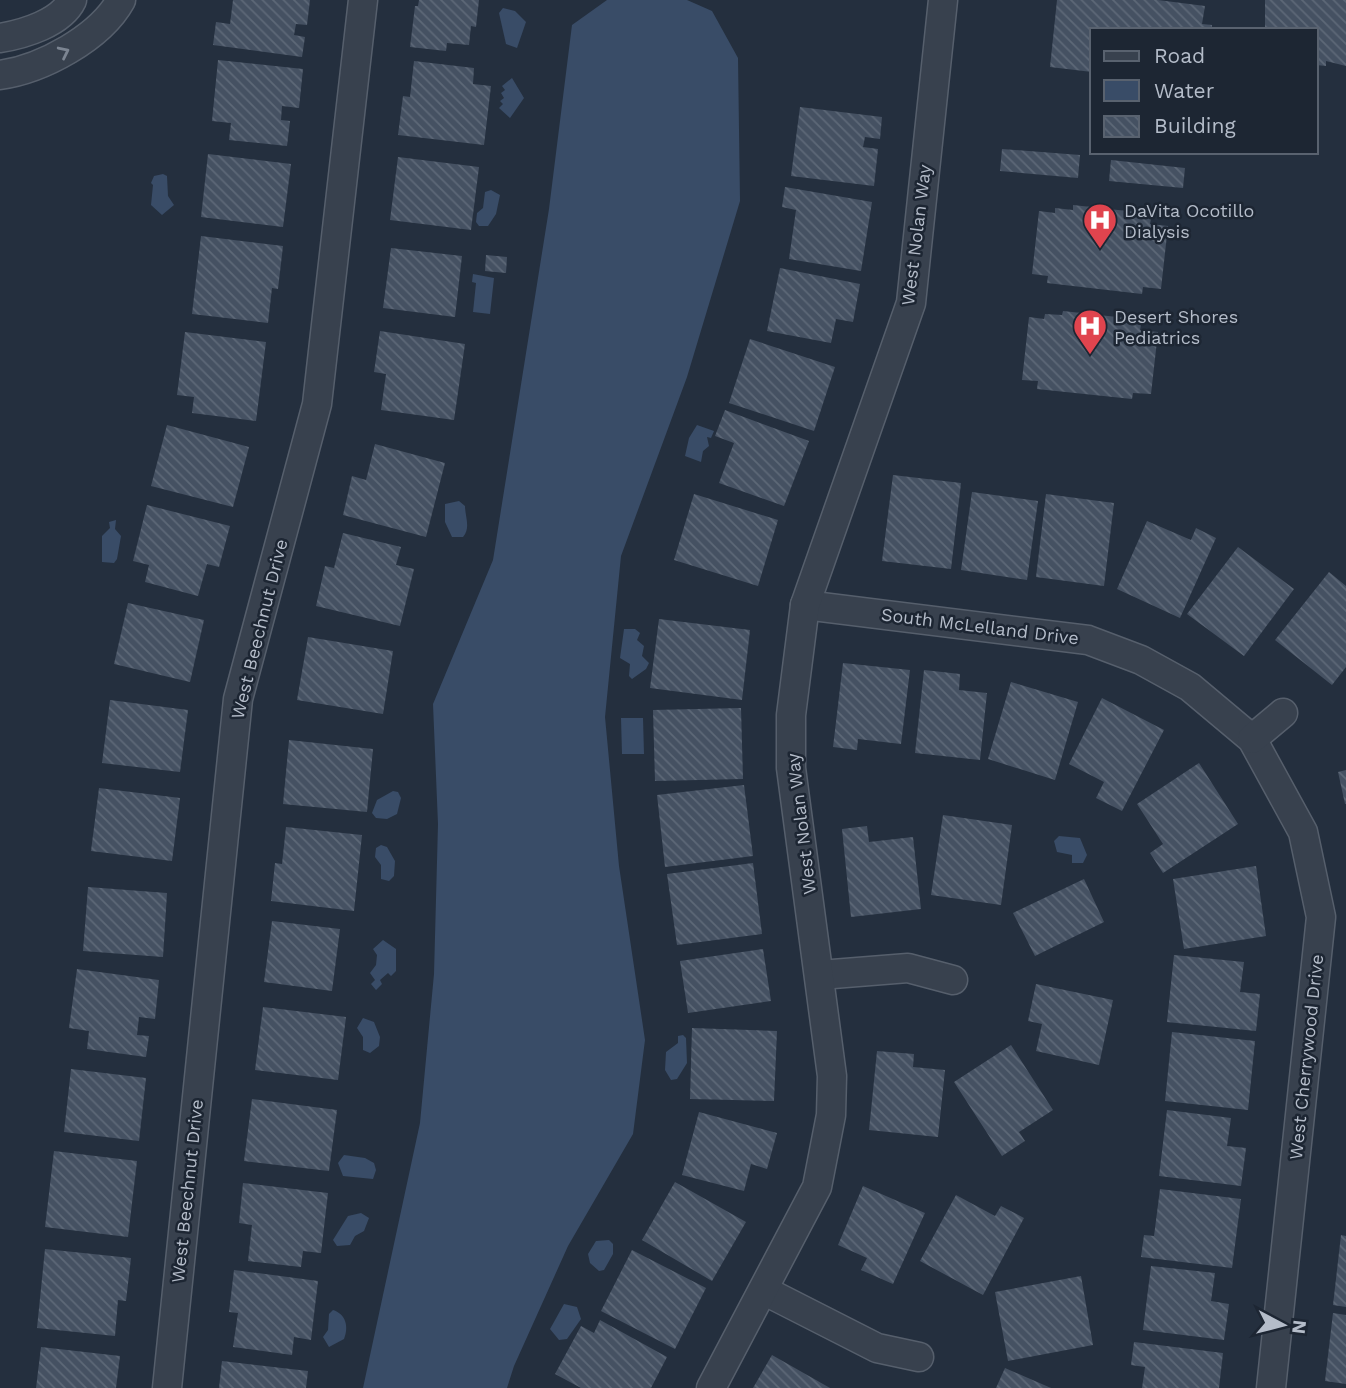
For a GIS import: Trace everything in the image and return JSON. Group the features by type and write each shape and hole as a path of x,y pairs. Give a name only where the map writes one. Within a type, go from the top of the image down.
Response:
{"street":[{"path":"0,38 26,34 68,8 72,0"},
{"path":"0,75 20,72 72,49 121,0"},
{"name":"West Beechnut Drive","path":"167,1388 239,699 317,404 363,0"},
{"name":"West Nolan Way","path":"711,1388 765,1291 817,1188 831,1115 832,1076 791,768 791,715 805,605 911,303 943,0"},
{"name":"South McLelland Drive","path":"805,605 1088,640 1141,660 1190,687 1252,740"},
{"path":"1252,740 1283,713"},
{"name":"West Cherrywood Drive","path":"1252,740 1303,832 1321,916 1270,1388"},
{"path":"820,975 908,968 953,980"},
{"path":"765,1291 877,1348 919,1357"}],"water":[{"path":"607,0 687,0 712,11 738,58 740,201 687,377 621,556 605,717 619,866 645,1040 633,1134 568,1246 514,1366 507,1388 363,1388 420,1123 434,974 438,824 433,704 493,560 549,209 572,25"},
{"path":"503,8 515,11 526,22 517,48 506,44 499,13"},
{"path":"512,78 524,98 510,118 499,108 503,104 500,101 504,98 501,93 505,90 502,86"},
{"path":"154,176 167,176 168,196 174,205 162,215 151,205 151,183"},
{"path":"491,190 500,195 496,214 488,226 479,226 476,222 477,213 483,208 485,192"},
{"path":"473,274 494,278 490,314 473,312 476,283 472,282"},
{"path":"697,425 714,431 711,438 707,437 709,446 703,451 701,462 685,456 689,438"},
{"path":"459,501 465,506 467,530 463,537 452,537 445,522 445,504"},
{"path":"116,520 115,529 121,536 117,559 114,563 102,562 102,536 110,528 109,522"},
{"path":"624,629 635,629 640,633 637,640 644,646 642,656 649,663 646,669 632,679 629,676 630,664 620,658"},
{"path":"621,718 643,718 644,754 622,754"},
{"path":"393,791 398,792 401,798 397,814 387,819 376,818 372,813 377,800"},
{"path":"1059,836 1080,838 1087,855 1083,863 1072,863 1072,855 1057,852 1054,841"},
{"path":"381,845 387,847 395,861 394,876 389,881 381,879 381,865 375,857 376,848"},
{"path":"383,940 396,949 396,971 391,976 388,973 380,980 382,984 376,990 371,984 375,980 370,973 376,965 377,955 373,949"},
{"path":"363,1018 374,1022 380,1037 379,1046 370,1053 363,1050 363,1037 357,1028"},
{"path":"683,1035 686,1038 687,1063 677,1079 671,1080 665,1070 666,1052 678,1043 678,1036"},
{"path":"344,1155 365,1158 374,1163 376,1170 373,1179 343,1176 338,1163"},
{"path":"361,1213 369,1218 364,1231 355,1236 350,1245 337,1246 333,1240 348,1216"},
{"path":"609,1240 613,1244 613,1254 604,1270 599,1271 590,1263 588,1254 596,1241"},
{"path":"564,1304 577,1307 581,1319 567,1339 559,1340 550,1329"},
{"path":"333,1310 344,1318 346,1330 344,1339 329,1347 323,1337 328,1330 329,1314"}],"building":[{"path":"233,0 310,0 307,25 296,24 294,35 305,37 302,57 213,45 216,22 230,24"},
{"path":"419,0 479,0 476,27 471,26 469,45 447,43 446,51 410,47 415,6 418,6"},
{"path":"1057,0 1158,0 1205,6 1202,24 1212,25 1212,28 1090,28 1090,72 1050,67"},
{"path":"1265,0 1346,0 1346,66 1326,61 1326,66 1318,65 1318,28 1265,28"},
{"path":"218,60 303,69 299,108 282,106 281,120 290,121 287,146 229,140 231,123 212,121"},
{"path":"414,61 474,68 473,84 491,86 484,145 398,135 403,96 410,97"},
{"path":"800,107 882,117 880,139 865,137 863,147 878,149 874,186 791,176"},
{"path":"1002,149 1080,155 1078,178 1000,171"},
{"path":"208,154 291,164 283,227 201,217"},
{"path":"398,157 479,167 471,230 390,220"},
{"path":"1111,160 1185,168 1183,188 1109,181"},
{"path":"785,187 872,202 861,271 789,259 796,210 782,207"},
{"name":"DaVita Ocotillo Dialysis","path":"1073,205 1136,212 1136,217 1151,219 1150,224 1168,226 1161,289 1143,287 1142,294 1047,283 1048,276 1032,274 1039,211 1055,213 1055,208 1073,210"},
{"path":"201,236 283,246 278,289 272,288 268,323 192,314"},
{"path":"391,248 462,256 455,317 383,308"},
{"path":"486,255 507,257 506,273 485,271"},
{"path":"780,268 860,284 853,322 836,319 831,343 767,331"},
{"name":"Desert Shores Pediatrics","path":"1063,311 1126,318 1126,323 1141,325 1140,330 1158,332 1151,394 1133,393 1132,399 1037,389 1038,381 1022,380 1029,317 1044,319 1045,314 1062,315"},
{"path":"380,331 465,344 454,420 381,410 386,374 374,372"},
{"path":"185,332 266,342 256,421 192,413 194,397 177,395"},
{"path":"750,339 835,367 814,431 729,403"},
{"path":"725,410 809,441 784,506 719,483 734,443 715,436"},
{"path":"167,425 249,447 233,507 151,486"},
{"path":"375,444 445,463 426,537 343,515 352,476 366,480"},
{"path":"893,475 961,483 951,569 882,561"},
{"path":"972,492 1038,501 1027,580 961,570"},
{"path":"694,494 778,520 758,586 674,560"},
{"path":"1046,494 1114,503 1104,586 1036,577"},
{"path":"147,505 230,526 219,567 207,564 198,596 145,582 149,565 133,561"},
{"path":"1147,521 1191,540 1196,528 1216,538 1180,618 1117,589"},
{"path":"343,533 401,547 396,565 414,569 400,626 316,606 325,566 334,568"},
{"path":"1238,547 1294,589 1244,656 1187,614"},
{"path":"1329,572 1346,586 1346,667 1332,685 1275,640"},
{"path":"128,603 204,620 190,682 114,664"},
{"path":"659,619 750,630 742,700 650,688"},
{"path":"308,637 393,651 383,714 297,700"},
{"path":"843,663 910,670 901,744 858,739 857,750 833,747"},
{"path":"924,670 960,674 959,690 987,693 980,760 915,753"},
{"path":"1011,682 1078,702 1055,780 988,759"},
{"path":"1102,698 1164,730 1122,811 1096,798 1104,782 1069,764"},
{"path":"110,700 188,710 180,772 102,763"},
{"path":"741,708 743,779 655,781 653,710"},
{"path":"289,740 373,749 367,812 283,804"},
{"path":"1199,763 1238,824 1163,873 1150,853 1163,844 1137,804"},
{"path":"1346,770 1346,804 1345,804 1338,772"},
{"path":"744,785 753,856 665,867 657,795"},
{"path":"99,788 180,798 172,861 91,851"},
{"path":"943,815 1012,825 1001,905 931,895"},
{"path":"867,826 869,842 913,837 921,909 851,917 842,829"},
{"path":"286,827 362,835 354,911 271,901 275,863 282,864"},
{"path":"753,863 762,934 677,945 667,874"},
{"path":"1256,866 1266,936 1184,949 1173,879"},
{"path":"1084,879 1104,922 1035,956 1013,913"},
{"path":"88,887 167,893 163,957 83,951"},
{"path":"272,921 340,929 332,991 264,982"},
{"path":"763,949 771,1001 688,1013 680,961"},
{"path":"1174,955 1244,962 1240,992 1260,994 1256,1031 1167,1022"},
{"path":"77,969 159,980 155,1019 139,1017 137,1035 149,1036 146,1057 87,1049 89,1031 69,1028"},
{"path":"1036,984 1113,1000 1099,1065 1036,1051 1042,1024 1028,1021"},
{"path":"263,1007 346,1017 338,1080 255,1070"},
{"path":"692,1028 777,1031 774,1101 690,1099"},
{"path":"1172,1032 1255,1041 1248,1110 1165,1101"},
{"path":"1011,1045 1053,1110 1019,1132 1025,1141 1002,1156 954,1082"},
{"path":"877,1051 914,1054 913,1067 945,1070 938,1137 869,1130"},
{"path":"71,1069 146,1078 139,1141 64,1132"},
{"path":"252,1099 337,1110 329,1171 244,1161"},
{"path":"1167,1110 1231,1118 1227,1146 1246,1148 1241,1186 1159,1176"},
{"path":"699,1112 777,1133 767,1169 751,1164 744,1191 682,1175"},
{"path":"54,1151 137,1161 128,1237 45,1227"},
{"path":"675,1182 746,1222 712,1281 642,1240"},
{"path":"243,1183 328,1193 321,1253 303,1251 301,1267 248,1261 252,1225 239,1223"},
{"path":"863,1186 925,1213 893,1284 861,1270 867,1258 838,1245"},
{"path":"1160,1189 1241,1199 1232,1268 1141,1257 1144,1235 1154,1236"},
{"path":"956,1195 995,1216 1001,1206 1024,1218 983,1295 920,1261"},
{"path":"1341,1235 1346,1236 1346,1307 1333,1305"},
{"path":"45,1249 131,1258 126,1301 118,1300 115,1336 37,1328"},
{"path":"632,1250 706,1288 675,1349 601,1311"},
{"path":"1151,1266 1215,1273 1211,1301 1229,1304 1224,1340 1143,1330"},
{"path":"234,1270 318,1281 311,1340 294,1337 292,1355 233,1347 238,1313 229,1312"},
{"path":"1081,1276 1093,1345 1008,1361 995,1292"},
{"path":"1333,1313 1346,1315 1346,1384 1325,1381"},
{"path":"600,1320 667,1357 651,1388 581,1388 555,1374 581,1326 594,1333"},
{"path":"1134,1342 1223,1353 1219,1388 1142,1388 1145,1367 1131,1365"},
{"path":"41,1347 120,1356 116,1388 36,1388"},
{"path":"772,1355 830,1388 753,1388"},
{"path":"222,1361 308,1371 306,1388 219,1388"},
{"path":"1005,1368 1051,1388 996,1388"}],"place":[{"name":"DaVita Ocotillo Dialysis","path":"1100,250"},
{"name":"Desert Shores Pediatrics","path":"1090,356"}]}
